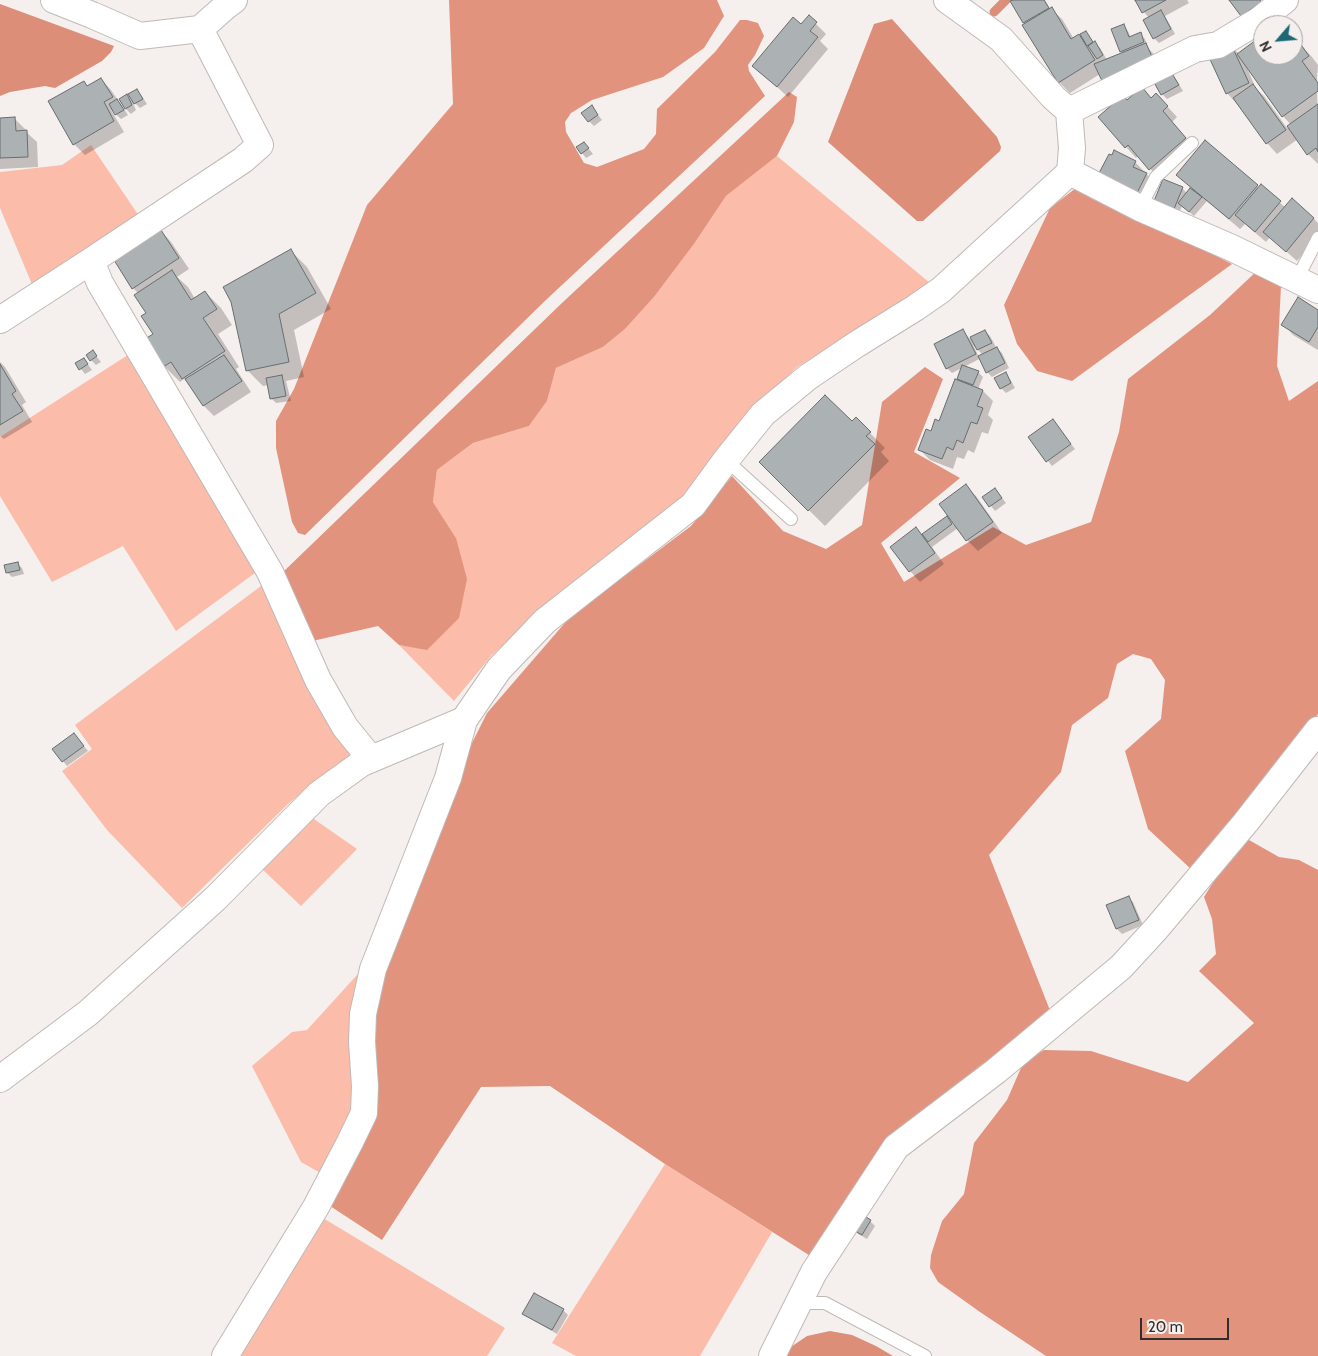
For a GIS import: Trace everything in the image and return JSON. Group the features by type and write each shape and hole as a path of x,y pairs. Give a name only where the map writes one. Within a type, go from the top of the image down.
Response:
{"street":[{"path":"54,0 140,36 200,29 234,0"},
{"path":"225,1356 316,1207 364,1113 363,1014 373,969 448,778 464,720 499,669 545,621 693,505 763,414 808,377 941,290 1070,172 1072,148 1069,111 1054,98 1001,39 947,0"},
{"path":"1069,111 1195,49 1218,45 1258,21 1285,0"},
{"path":"0,320 242,160 260,145 200,29"},
{"path":"1070,172 1140,208 1232,248 1307,284"},
{"path":"91,261 100,283 270,572 318,680 345,727 370,759"},
{"path":"0,1079 88,1013 216,900 318,794 362,763 464,720"},
{"path":"772,1356 814,1272 896,1146 996,1071 1121,967 1156,929 1246,822 1318,730"}],"lane":[{"path":"1140,208 1156,177 1192,143"},
{"path":"1307,284 1318,238"},
{"path":"726,460 791,519"},
{"path":"799,1303 825,1303 925,1356"}],"shaded area":[{"path":"449,0 717,0 724,16 704,48 663,77 592,100 571,113 565,122 566,132 584,163 597,167 644,149 656,134 657,109 715,52 740,20 758,23 764,36 748,65 749,71 765,96 548,298 305,535 298,533 292,522 276,448 276,421 294,389 367,205 453,104"},
{"path":"0,4 114,46 102,61 55,88 45,86 10,92 0,96"},
{"path":"892,19 997,137 1001,147 1000,151 923,221 917,221 828,142 874,24"},
{"path":"789,92 797,97 794,122 777,156 726,196 694,244 654,297 625,329 603,347 556,368 547,401 529,426 473,443 437,470 433,502 456,538 467,579 459,618 427,650 399,645 378,626 308,642 282,573 563,302"},
{"path":"91,145 141,219 34,289 0,208 0,172 62,165"},
{"path":"777,156 930,283 864,327 797,367 751,411 682,497 538,613 492,655 454,701 399,645 427,649 456,538 433,502 437,470 473,443 529,426 547,401 556,368 603,347 625,329 654,297 694,244 726,196"},
{"path":"1076,188 1092,199 1135,215 1232,264 1072,381 1037,371 1017,344 1004,305 1050,208"},
{"path":"1259,269 1281,286 1277,366 1289,401 1318,381 1318,714 1283,760 1192,870 1148,829 1125,751 1161,719 1165,680 1151,659 1133,654 1117,664 1108,698 1072,725 1061,772 989,855 1051,1013 955,1092 812,1257 665,1164 550,1086 481,1087 382,1240 327,1204 345,1169 375,993 467,753 487,713 570,617 691,526 732,476 783,531 826,549 862,525 882,402 925,367 943,379 914,452 960,478 881,543 904,582 993,527 1026,545 1091,522 1119,432 1128,379 1210,315"},
{"path":"131,353 259,570 176,631 123,546 52,582 0,496 0,437"},
{"path":"265,583 356,751 288,804 182,908 107,830 62,771 92,749 75,725"},
{"path":"311,817 357,849 301,906 260,867"},
{"path":"1249,840 1279,857 1299,860 1318,870 1318,1356 1046,1356 938,1282 930,1268 931,1255 942,1221 964,1194 974,1143 1007,1100 1024,1061 1044,1050 1091,1051 1188,1082 1254,1023 1199,971 1216,954 1212,919 1204,897 1235,847"},
{"path":"357,975 361,984 358,1094 324,1175 301,1162 252,1066 292,1032 307,1030"},
{"path":"665,1164 772,1232 700,1356 576,1356 552,1343"},
{"path":"323,1218 505,1328 487,1356 235,1356"},
{"path":"830,1331 852,1335 893,1356 785,1356 788,1349 807,1336"}],"building":[{"path":"1044,0 1049,8 1023,23 1010,1"},
{"path":"1135,0 1166,0 1142,13"},
{"path":"1229,0 1260,0 1261,2 1241,16"},
{"path":"1052,7 1071,39 1079,34 1095,60 1058,83 1022,25"},
{"path":"1161,10 1171,29 1153,39 1143,20"},
{"path":"809,15 817,22 810,31 818,37 777,87 752,66 793,17 801,24"},
{"path":"1124,24 1129,37 1141,32 1144,42 1120,52 1111,29"},
{"path":"1086,31 1093,42 1087,46 1080,34"},
{"path":"1095,41 1103,55 1097,59 1088,46"},
{"path":"1253,42 1253,65 1303,65 1303,62 1318,83 1318,91 1282,117 1237,54"},
{"path":"1146,43 1153,59 1103,83 1094,64"},
{"path":"1231,44 1249,83 1226,94 1208,55"},
{"path":"1303,48 1309,56 1303,60"},
{"path":"1168,67 1179,85 1161,95 1151,77"},
{"path":"101,78 113,97 104,102 114,121 73,145 48,101 84,81 87,86"},
{"path":"1253,84 1286,130 1266,144 1233,98"},
{"path":"1142,87 1151,98 1156,93 1168,106 1163,111 1186,138 1149,170 1128,145 1125,148 1098,117 1123,95 1127,100"},
{"path":"137,89 143,99 134,104 128,94"},
{"path":"127,94 132,105 125,109 119,99"},
{"path":"117,99 124,110 115,115 109,104"},
{"path":"1318,104 1318,152 1316,148 1307,155 1287,126"},
{"path":"592,105 598,115 588,122 581,113"},
{"path":"15,117 16,131 27,130 28,157 0,158 0,118"},
{"path":"1205,140 1258,185 1229,219 1176,175"},
{"path":"584,142 589,148 581,154 576,147"},
{"path":"1114,150 1136,161 1133,167 1147,173 1137,193 1099,173 1109,154 1112,155"},
{"path":"1163,179 1183,187 1174,209 1154,201"},
{"path":"1261,184 1281,201 1255,232 1235,215"},
{"path":"1190,188 1202,197 1189,212 1178,203"},
{"path":"1292,198 1314,218 1286,252 1263,232"},
{"path":"161,230 179,258 132,289 114,260"},
{"path":"291,249 316,293 279,314 289,362 246,371 231,302 223,287"},
{"path":"172,270 191,300 205,291 217,309 203,318 225,351 182,379 171,362 163,367 145,339 153,334 141,316 146,313 134,295"},
{"path":"1298,297 1318,310 1318,327 1309,342 1281,325"},
{"path":"963,329 976,354 946,369 934,344"},
{"path":"985,330 992,343 977,350 970,337"},
{"path":"997,347 1005,363 986,373 978,356"},
{"path":"93,350 97,356 90,361 86,355"},
{"path":"224,355 242,381 203,406 185,379"},
{"path":"84,358 88,364 79,370 75,363"},
{"path":"0,364 16,391 12,394 23,411 0,425"},
{"path":"962,365 979,371 973,385 957,379"},
{"path":"1006,372 1011,383 1000,389 994,378"},
{"path":"282,375 286,396 270,399 266,378"},
{"path":"955,379 983,390 977,406 983,408 977,424 971,422 963,443 957,440 953,450 947,447 942,459 918,450 926,429 931,431 935,419 939,421"},
{"path":"825,395 852,421 856,417 871,432 866,436 875,444 808,511 759,462"},
{"path":"1053,419 1071,444 1046,462 1028,437"},
{"path":"966,484 993,522 966,541 939,504"},
{"path":"995,488 1002,498 989,507 982,497"},
{"path":"947,516 952,524 928,542 922,534"},
{"path":"916,527 935,553 909,572 890,547"},
{"path":"18,562 20,570 6,573 4,565"},
{"path":"74,733 84,746 62,762 52,749"},
{"path":"1129,896 1139,920 1116,929 1106,905"},
{"path":"861,1214 871,1220 862,1235 852,1229"},
{"path":"534,1293 564,1309 552,1330 522,1314"}],"waterway":[{"path":"994,12 1006,0"}]}
